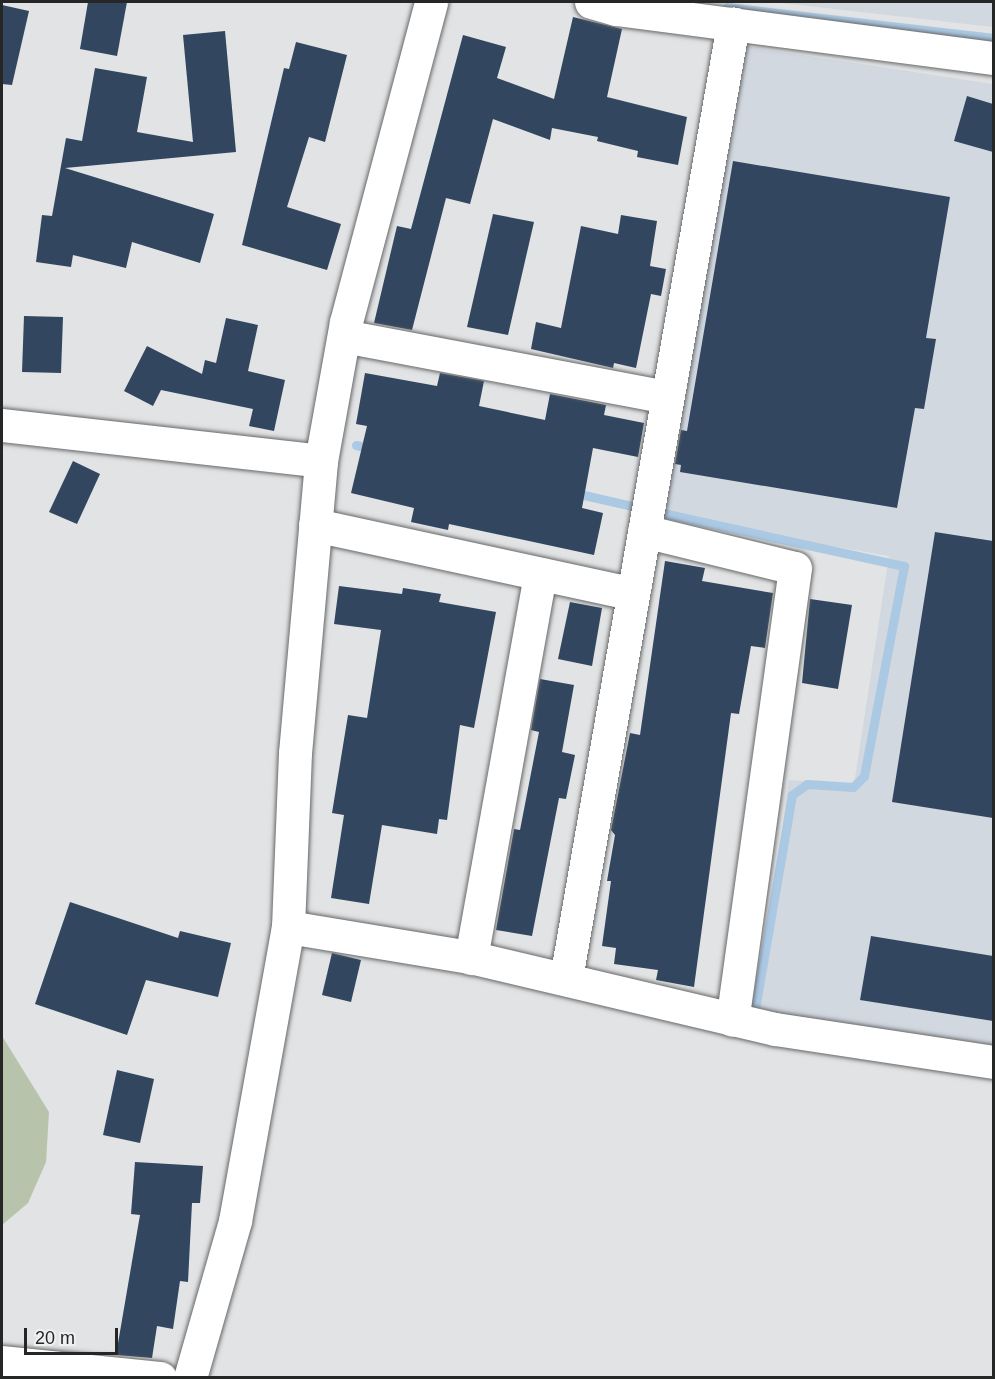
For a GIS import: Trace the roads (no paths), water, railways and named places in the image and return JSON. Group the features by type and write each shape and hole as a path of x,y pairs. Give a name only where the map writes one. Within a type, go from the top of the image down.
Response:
{"street":[{"path":"190,1377 235,1221 288,927 295,753 321,461 344,336 431,2"},
{"path":"591,2 733,24 993,58"},
{"path":"566,978 733,24"},
{"path":"344,336 667,397"},
{"path":"2,425 321,461"},
{"path":"315,525 633,594"},
{"path":"644,531 795,568 732,1020"},
{"path":"471,958 540,574"},
{"path":"288,927 471,958 566,978 732,1020 993,1062"},
{"path":"2,1362 160,1377"}],"waterway":[{"path":"727,7 994,38"},
{"path":"356,445 374,449"},
{"path":"575,493 632,506"},
{"path":"667,514 904,566 864,776 853,787 807,784 792,795 755,1010"}]}
